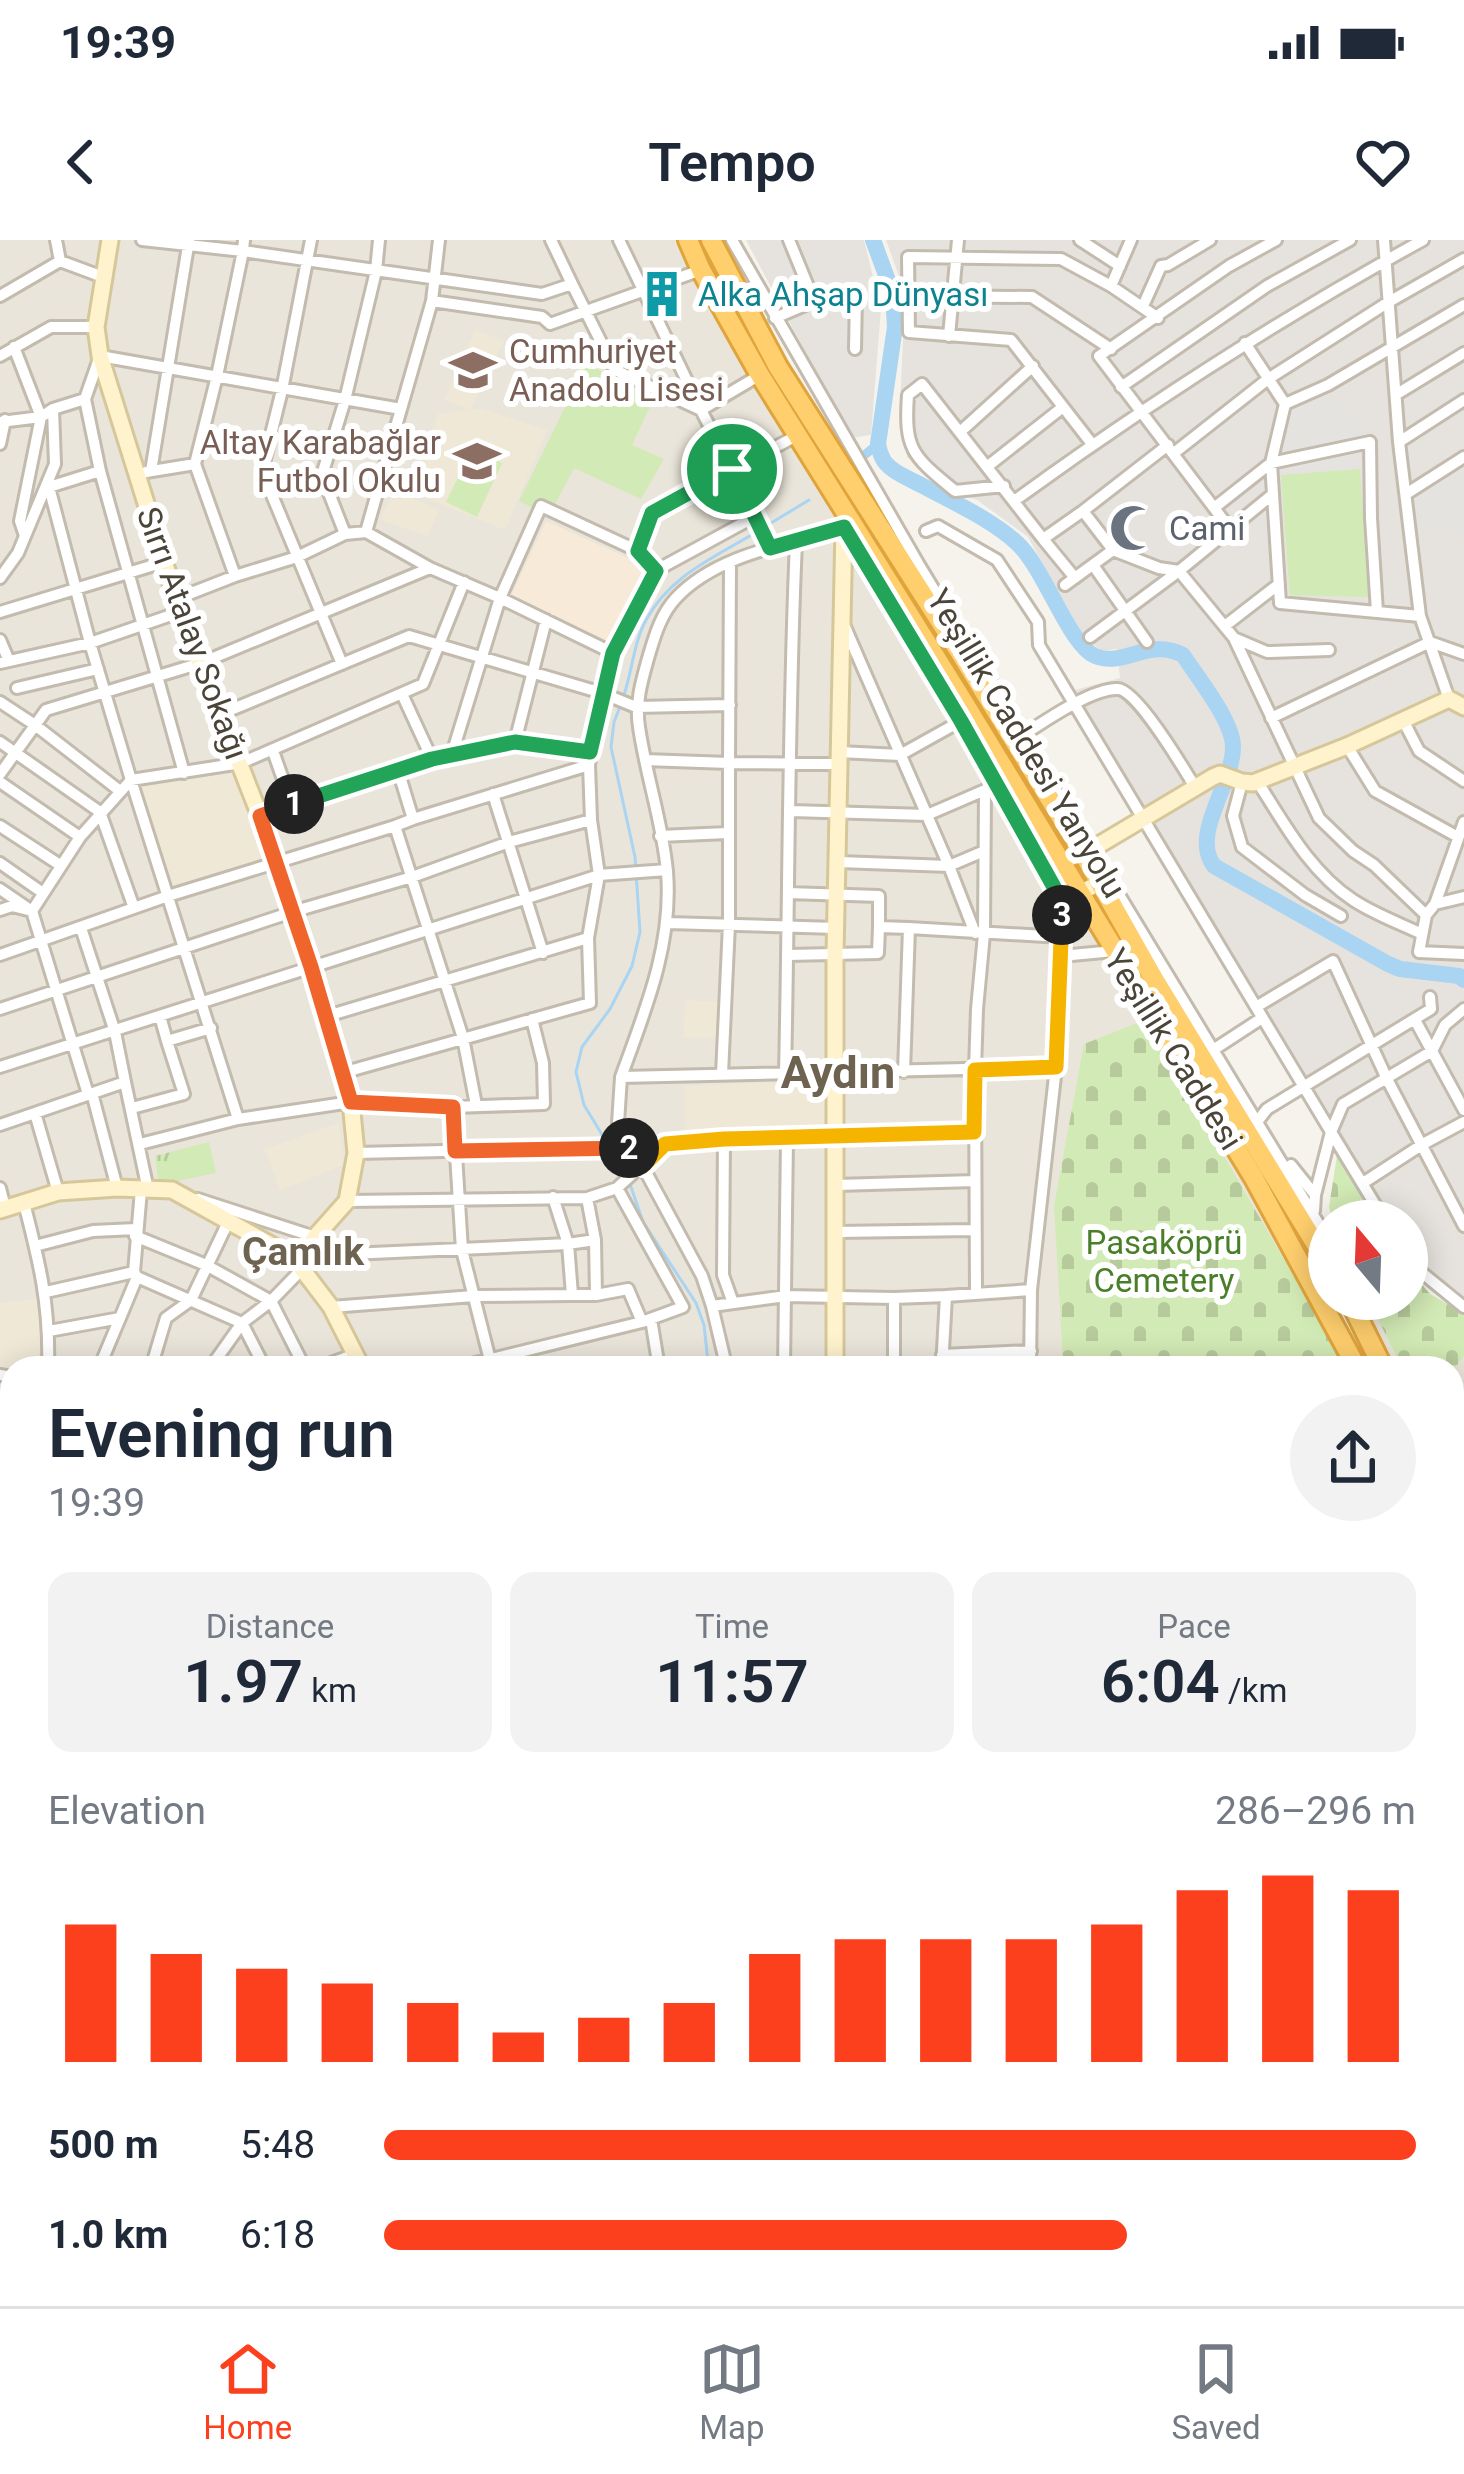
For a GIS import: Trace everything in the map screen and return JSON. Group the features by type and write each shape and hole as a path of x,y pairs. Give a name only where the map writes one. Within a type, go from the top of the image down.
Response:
{"highway":[{"name":"Yeşillik Caddesi","path":"688,240 848,524 1061,860 1071,897 1139,988 1285,1230 1351,1356"},
{"name":"Yeşillik Caddesi","path":"711,240 778,368 1087,851 1154,979 1308,1232"},
{"path":"1360,1320 1379,1356"}],"street":[{"path":"56,240 60,261"},
{"name":"Sırrı Atalay Sokağı","path":"110,240 96,327 100,356 144,472 178,605 260,816 351,1102 356,1154 347,1201"},
{"path":"142,240 244,246 309,262 542,295 572,284"},
{"path":"311,240 262,471 342,664"},
{"path":"345,534 322,475 345,400 379,240"},
{"path":"366,532 432,301 439,240"},
{"path":"551,240 615,370 701,410"},
{"path":"619,240 770,548"},
{"name":"Yeşillik Caddesi Yanyolu","path":"732,240 1087,851"},
{"path":"789,240 814,301"},
{"path":"949,336 958,240"},
{"path":"1019,240 1019,258"},
{"path":"1111,286 1131,240"},
{"path":"1143,306 1161,266 1210,240"},
{"path":"1230,529 1099,356 1229,266 1276,240"},
{"path":"1120,387 1267,286 1350,240"},
{"path":"1061,860 1087,851 1213,777 1240,780 1292,766 1456,703 1420,616 1399,442 1384,240"},
{"path":"1015,500 1245,343 1423,240"},
{"path":"1084,241 1120,266"},
{"path":"188,243 144,472 195,464"},
{"path":"235,576 195,464 244,246"},
{"path":"1092,444 1011,340 909,332 908,257 1061,259 1158,318"},
{"path":"1043,538 1268,379 1464,260"},
{"path":"60,261 103,277"},
{"path":"0,296 60,261"},
{"path":"432,301 542,317 550,324 701,270"},
{"path":"775,318 838,291 856,296 855,349"},
{"path":"908,296 1032,297 1111,349"},
{"path":"1285,404 1328,386 1464,305"},
{"path":"0,356 51,327 96,327"},
{"path":"1245,343 1285,404 1271,463 1280,603 1420,616"},
{"path":"14,347 41,417 20,521 25,536"},
{"path":"1397,394 1464,353"},
{"path":"184,772 100,471 85,399 100,356 400,409"},
{"path":"960,432 1033,366"},
{"path":"701,410 760,375"},
{"path":"1004,486 955,491 923,464 908,442 908,395 922,384 960,432 988,466 1004,486 1015,500 1070,582 1112,550"},
{"path":"0,444 3,421 41,417 85,399"},
{"path":"1399,442 1464,400"},
{"path":"988,466 1063,407"},
{"path":"0,578 18,553 55,464 53,409"},
{"path":"638,551 652,513 798,435"},
{"path":"1214,508 1271,463 1370,442 1377,612"},
{"path":"1406,494 1464,457"},
{"path":"100,471 49,487 130,780 238,1119"},
{"path":"1090,637 1274,494"},
{"path":"452,754 500,598 541,506 638,551 656,571"},
{"path":"1082,511 1112,550 1180,571 1234,638 1319,818 1426,915"},
{"path":"342,1073 590,1004 588,938 599,875 589,758 613,653 656,571 756,516"},
{"path":"724,1356 701,1276 618,1123 621,1077 652,990 668,923 667,870 636,707 657,629 673,601 694,581 770,548 848,524"},
{"path":"835,1356 838,758 848,524"},
{"path":"848,524 961,721 990,786 1071,897"},
{"path":"926,530 938,526 997,560 1038,622 1039,645 1373,1200"},
{"path":"0,640 4,662 90,643 144,623 235,576 297,557 345,534 366,532 430,568 613,653"},
{"path":"785,1074 796,542"},
{"path":"0,612 164,562"},
{"path":"722,1074 729,924 730,563"},
{"path":"1093,566 1147,642"},
{"path":"80,837 0,778 46,710 201,663 430,568"},
{"path":"32,911 80,837 130,780 241,763 423,685 464,582"},
{"path":"1226,626 1280,584"},
{"path":"842,619 980,933"},
{"path":"515,742 545,620"},
{"path":"221,713 409,636 636,707 730,705"},
{"path":"1234,638 1267,652 1328,650"},
{"path":"1271,718 1430,642 1464,654"},
{"path":"17,688 98,669"},
{"path":"1023,735 1075,702 1117,689 1126,691 1195,787"},
{"path":"402,694 432,759"},
{"path":"0,702 120,791"},
{"path":"1403,720 1419,751 1464,781"},
{"path":"645,760 789,764 899,755 961,721"},
{"path":"0,742 100,812 134,908"},
{"path":"260,816 432,759 515,742 589,758"},
{"path":"1347,746 1375,791 1458,837"},
{"path":"273,751 292,805"},
{"path":"0,955 168,896 494,794 589,758"},
{"path":"398,770 413,819"},
{"path":"1240,780 1233,816 1242,848 1341,916"},
{"path":"1240,780 1340,891 1422,934"},
{"path":"790,811 927,814 990,786"},
{"path":"976,1294 975,1070 990,786"},
{"path":"494,794 543,952"},
{"path":"0,1009 509,842 591,820"},
{"path":"1464,823 1435,904 1426,915 1419,952 1464,954"},
{"path":"0,826 60,865"},
{"path":"394,826 463,1038 476,1105"},
{"path":"661,836 727,833"},
{"path":"839,862 949,866 984,851"},
{"path":"0,863 43,893"},
{"path":"0,1067 599,875 667,870"},
{"path":"1031,1356 1031,1290 1056,1067 1062,937 1071,897 1104,879"},
{"name":"Yeşillik Caddesi Yanyolu","path":"1104,879 1308,1204"},
{"path":"0,889 32,911 117,1188"},
{"path":"788,893 879,896 878,953 788,955"},
{"path":"1435,904 1464,897"},
{"path":"0,910 12,906 32,911"},
{"path":"668,923 836,928"},
{"path":"81,928 115,1032 140,1144 145,1191 136,1233 135,1275 105,1356"},
{"path":"879,928 1062,937"},
{"path":"904,1072 909,928"},
{"path":"324,1017 588,938"},
{"path":"1060,956 1114,951"},
{"path":"1213,1050 1333,961 1387,1079 1464,1226"},
{"path":"1315,1195 1261,1127 1267,1109 1415,1020 1431,1009 1430,997"},
{"path":"1315,1200 1330,1132 1342,1104 1432,1051 1445,1024 1464,1009"},
{"path":"133,1108 184,1094 160,1016"},
{"path":"140,1144 238,1119 351,1102 453,1107 544,1104 543,1063 532,1019"},
{"path":"1415,1020 1464,1110"},
{"path":"167,1041 211,1028"},
{"path":"621,1077 1056,1067"},
{"path":"0,1125 125,1082"},
{"path":"453,1107 462,1250 488,1356"},
{"path":"35,1113 58,1192"},
{"path":"1363,1183 1464,1122"},
{"path":"356,1154 974,1132"},
{"path":"724,1139 722,1275 733,1303"},
{"path":"784,1356 787,1139"},
{"path":"221,1356 242,1323 271,1301 347,1201 587,1198 617,1188 665,1144"},
{"path":"836,1185 975,1181"},
{"path":"0,1188 3,1209 58,1192 172,1190 306,1253 356,1356"},
{"path":"617,1188 683,1307"},
{"path":"172,1190 306,1253 462,1250 595,1240"},
{"path":"553,1197 568,1244 572,1295"},
{"path":"587,1198 595,1240 596,1295"},
{"path":"24,1203 46,1292 48,1356"},
{"path":"155,1356 166,1318 191,1300 229,1220"},
{"path":"836,1232 974,1230"},
{"path":"34,1246 94,1231 136,1233 271,1301 298,1356"},
{"path":"46,1292 135,1275 242,1323 259,1356"},
{"path":"1428,1277 1464,1306"},
{"path":"331,1307 474,1296 596,1295 628,1289 646,1320 656,1356"},
{"path":"515,1356 711,1302 1031,1290"},
{"path":"942,1356 946,1296"},
{"path":"893,1356 894,1298"},
{"path":"49,1331 120,1318"},
{"path":"986,1356 1031,1351"}],"shaded area":[{"path":"0,240 702,240 745,331 1147,983 1308,1257 1308,1320 1344,1320 1366,1356 0,1356"},
{"path":"746,240 864,240 881,309 871,435 851,438"},
{"path":"886,240 1464,240 1464,1306 1428,1285 1428,1200 1369,1200 1075,690 1120,678 1117,649 1101,651 1082,634 1028,537 977,500 943,488 907,457 900,407 905,293"},
{"name":"Altay Karabağlar Futbol Okulu","path":"475,330 504,341 471,409 547,430 505,530 408,491 438,414 469,409 444,400"},
{"path":"1325,389 1371,435 1364,466 1278,473 1286,404"},
{"path":"1464,461 1464,536 1436,540 1416,527 1409,496"},
{"path":"394,489 439,510 428,536 381,520"},
{"path":"546,521 648,567 610,646 510,598"},
{"path":"239,766 264,861 169,892 134,782"},
{"path":"686,1000 720,1002 718,1038 683,1038"},
{"path":"828,1080 832,1133 686,1139 685,1086"},
{"path":"339,1123 344,1165 280,1190 265,1149"},
{"path":"41,1299 45,1356 0,1356 0,1303"},
{"path":"1363,1320 1378,1320 1396,1356 1382,1356"}],"green space":[{"path":"586,364 655,396 632,445 664,459 641,499 574,468 549,516 519,501"},
{"path":"472,449 502,463 477,517 446,502"},
{"path":"1360,469 1368,597 1290,595 1281,475"},
{"name":"Pasaköprü Cemetery","path":"1145,1020 1308,1301 1308,1320 1319,1320 1340,1356 1063,1356 1054,1206 1084,1044"},
{"path":"209,1142 216,1173 159,1185 155,1156"},
{"path":"1337,1155 1363,1200 1330,1200"},
{"path":"1428,1292 1464,1313 1464,1356 1396,1356 1378,1320 1428,1320"}],"waterway":[{"path":"873,240 893,294 895,327 878,444 884,461 1017,543 1076,637 1095,656 1116,658 1159,649 1183,655 1214,700 1233,747 1209,824 1208,853 1214,866 1388,964 1464,980"},
{"path":"862,457 878,444"},
{"path":"766,526 809,500"},
{"path":"624,695 639,638 656,604 696,568 758,531"},
{"path":"609,1146 584,1105 576,1072 582,1047 610,1009 632,966 640,932 635,857 611,747 621,704"},
{"path":"614,1154 643,1222 696,1303 707,1356"}],"place":[{"name":"Alka Ahşap Dünyası","path":"662,294"},
{"name":"Cumhuriyet Anadolu Lisesi","path":"473,370"},
{"name":"Altay Karabağlar Futbol Okulu","path":"477,461"},
{"name":"Cami","path":"1133,528"}],"district":[{"name":"Aydın","path":"838,1072"},
{"name":"Çamlık","path":"303,1251"}],"route":[{"path":"732,469 770,548 844,527 1063,903 1056,1067 975,1070 974,1132 665,1144 643,1166 628,1147 455,1151 453,1107 351,1102 260,816 452,754 515,742 590,752 613,653 656,571 638,551 652,513 732,469"}]}
